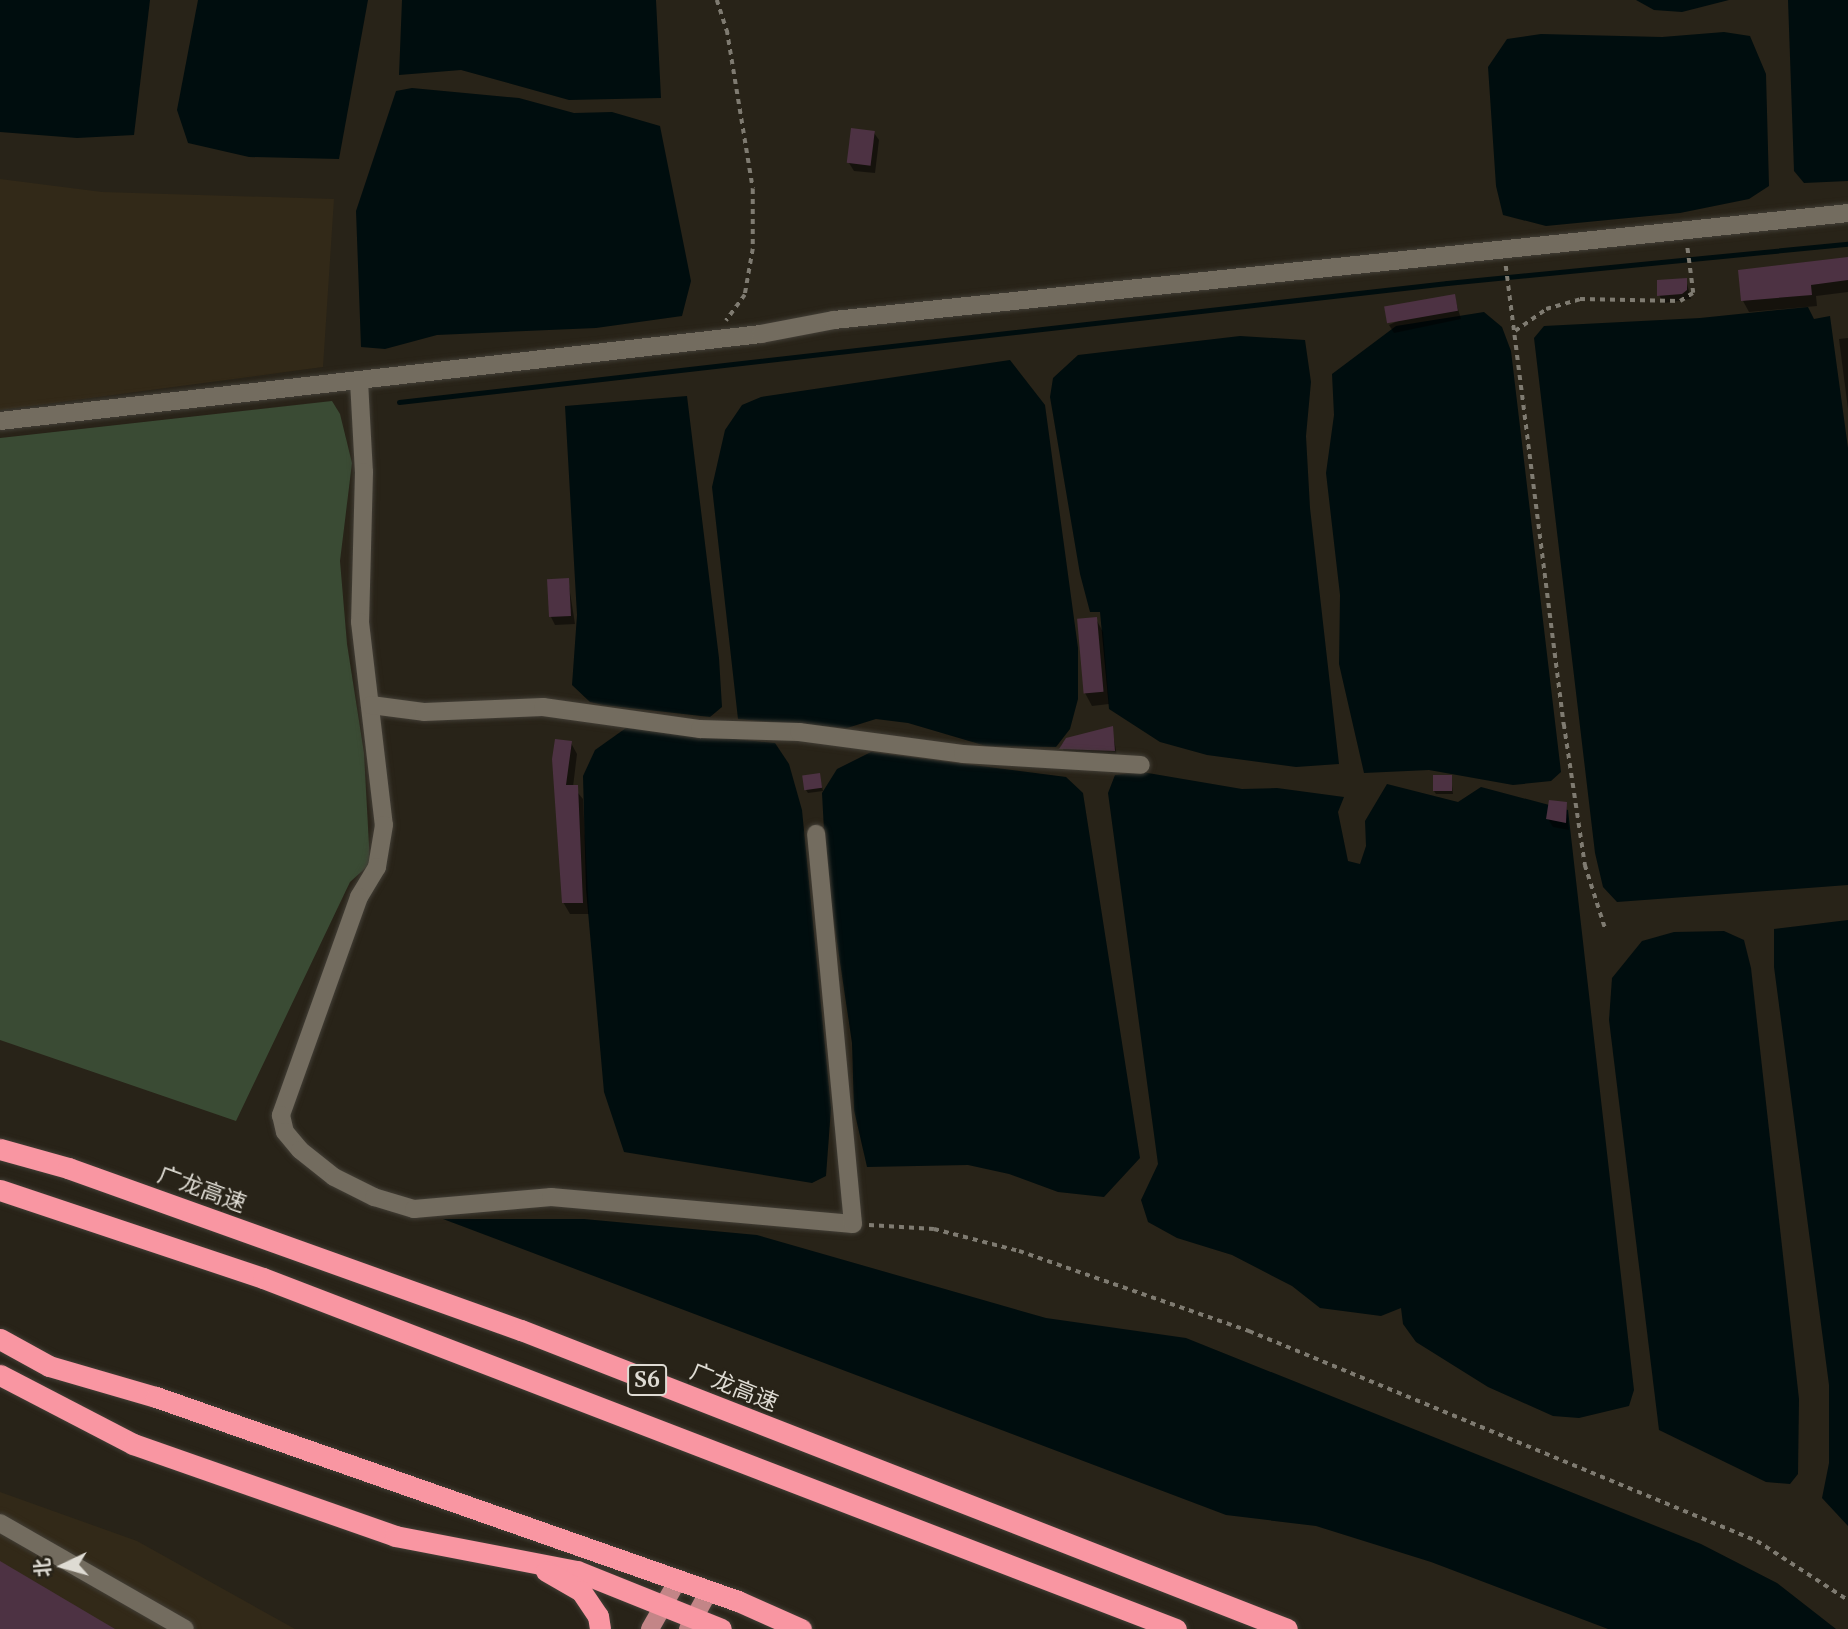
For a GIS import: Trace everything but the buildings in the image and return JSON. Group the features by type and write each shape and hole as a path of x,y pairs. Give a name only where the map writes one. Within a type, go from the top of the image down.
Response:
{"highway":[{"name":"广龙高速","path":"0,1149 68,1168 521,1330 1287,1629"},
{"name":"S6","path":"0,1189 276,1283 1176,1629"},
{"path":"0,1339 49,1366 156,1397 709,1591 801,1629"},
{"path":"0,1375 133,1444 395,1536 577,1571 664,1605 691,1623 720,1629"},
{"path":"526,1561 581,1591 598,1616 600,1629"}],"main road":[{"path":"650,1629 678,1580"},
{"path":"691,1623 709,1591"}],"lane":[{"path":"0,421 761,334 834,320 1848,213"},
{"path":"359,381 364,472 360,622 384,825 377,867 359,897 281,1115 285,1132 300,1150 334,1177 374,1197 414,1209 551,1197 853,1224 816,834"},
{"path":"371,705 424,712 543,707 700,729 799,732 963,754 1141,765"},
{"path":"0,1523 185,1629"}],"path":[{"path":"706,339 729,318 745,295 754,249 753,189 727,30 717,0"},
{"path":"1515,331 1546,309 1580,299 1680,301 1693,293 1688,253"},
{"path":"1506,270 1567,750 1586,865 1606,931"},
{"path":"853,1224 934,1229 1019,1251 1249,1331 1757,1541 1848,1600"}],"shaded area":[{"path":"0,0 150,0 134,135 77,138 0,132"},
{"path":"198,0 368,0 339,159 249,157 188,143 177,110"},
{"path":"402,0 656,0 661,98 569,100 461,70 399,75"},
{"path":"1636,0 1729,0 1682,12 1654,10"},
{"path":"1788,0 1848,0 1848,181 1804,183 1794,171"},
{"path":"1724,32 1750,36 1766,74 1769,186 1749,199 1680,213 1546,226 1503,215 1496,186 1488,67 1507,39 1541,34 1662,37"},
{"path":"412,88 519,98 574,113 612,112 660,126 691,281 682,316 596,328 437,335 385,349 361,347 356,211 396,91"},
{"path":"0,179 102,192 334,199 323,367 0,410"},
{"path":"1808,307 1814,319 1830,316 1848,448 1848,885 1617,902 1603,887 1595,853 1534,338 1544,326 1700,318"},
{"path":"1484,312 1502,327 1511,351 1561,772 1551,781 1513,785 1429,770 1364,773 1339,664 1340,595 1326,473 1334,415 1332,374 1396,326"},
{"path":"1240,336 1305,340 1311,382 1306,436 1310,508 1339,764 1296,767 1207,755 1160,742 1109,709 1100,612 1090,612 1080,574 1050,397 1053,378 1078,355"},
{"path":"1010,360 1045,405 1078,648 1078,699 1070,729 1056,747 986,746 908,723 876,719 847,728 738,719 712,487 725,430 742,405 761,397"},
{"path":"687,396 719,658 722,707 710,717 590,702 572,685 577,615 565,406"},
{"path":"626,728 775,743 789,764 802,810 831,1108 826,1176 812,1183 624,1152 604,1092 586,889 583,776 595,750"},
{"path":"871,752 1066,777 1083,793 1140,1158 1104,1197 1058,1192 1009,1174 968,1165 867,1167 854,1110 852,1043 826,868 822,793 837,769"},
{"path":"1142,772 1242,789 1277,788 1344,797 1338,812 1348,861 1360,864 1366,846 1365,821 1387,784 1458,802 1481,787 1568,810 1634,1390 1629,1406 1579,1418 1553,1416 1488,1387 1416,1342 1403,1324 1401,1308 1381,1316 1320,1308 1292,1286 1232,1255 1177,1238 1148,1222 1141,1200 1158,1164 1108,793 1115,775"},
{"path":"1848,920 1848,1526 1822,1498 1829,1463 1829,1385 1774,967 1774,929"},
{"path":"1724,931 1744,940 1751,968 1799,1399 1798,1474 1790,1484 1766,1482 1659,1430 1609,1020 1612,978 1642,941 1674,932"},
{"path":"443,1219 584,1219 757,1235 1046,1318 1186,1338 1701,1544 1777,1583 1836,1629 1608,1629 1431,1562 1316,1526 1226,1515"},
{"path":"0,1492 137,1541 295,1629 0,1629"}],"green space":[{"path":"332,401 340,414 352,463 340,561 347,644 364,753 370,864 350,882 236,1121 0,1040 0,438"}],"waterway":[{"path":"399,402 1447,283 1848,244"}]}
